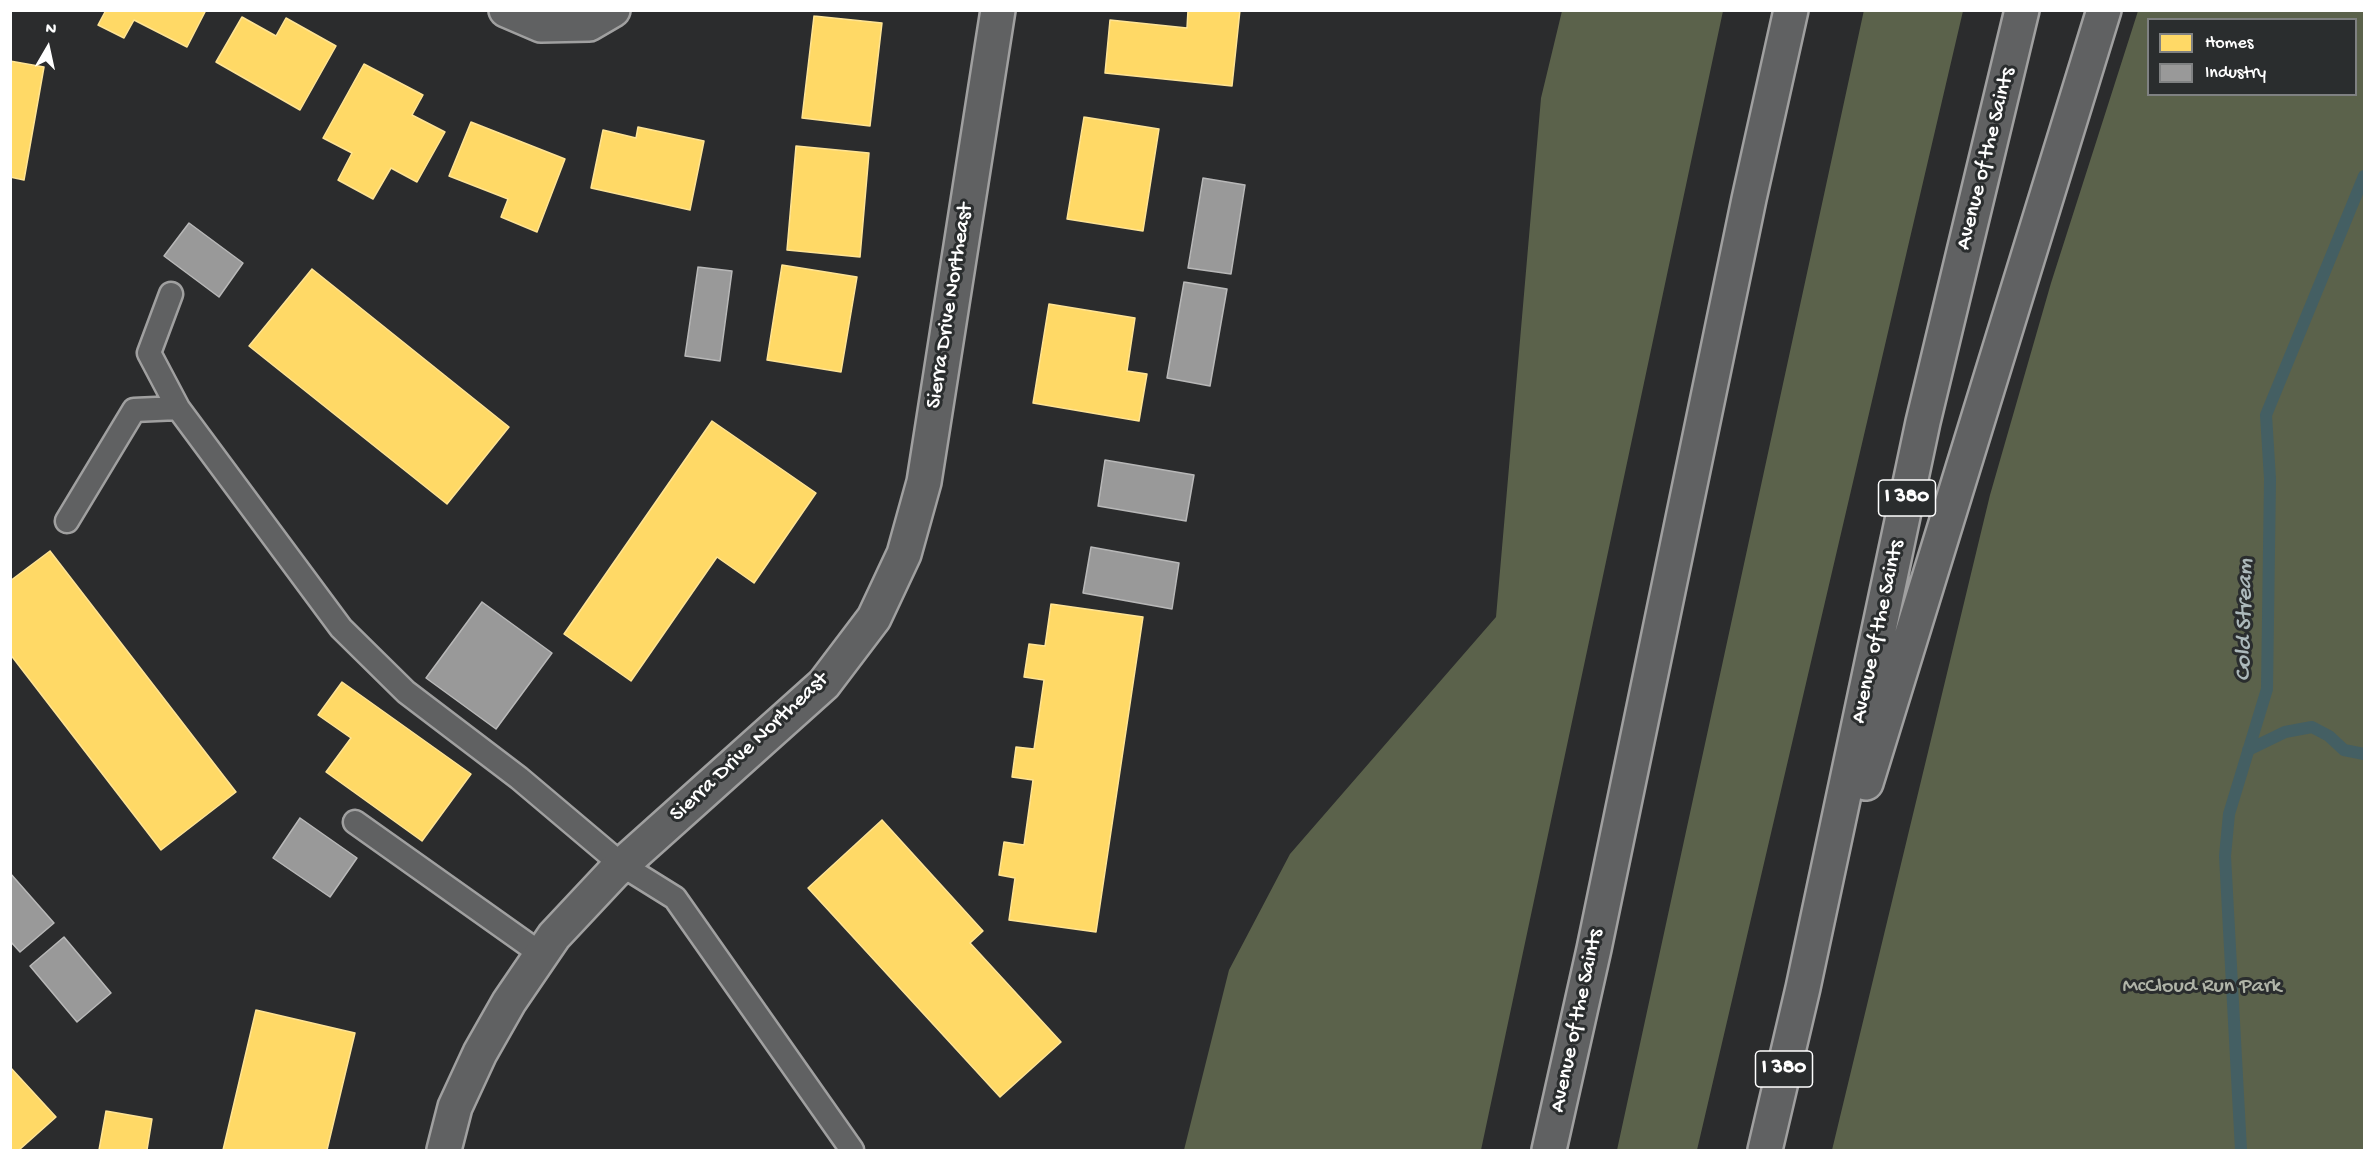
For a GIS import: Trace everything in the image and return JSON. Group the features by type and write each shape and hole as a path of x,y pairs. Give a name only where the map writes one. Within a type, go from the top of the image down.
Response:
{"main road":[{"path":"506,10 541,25 589,24 613,10"},
{"name":"Sierra Drive Northeast","path":"444,1150 455,1107 480,1053 508,1002 554,936 622,864 824,684 874,618 904,554 924,482 998,10"},
{"path":"1749,199 1772,10"},
{"name":"Avenue of the Saints","path":"1549,1150 1594,949 1749,199 1791,10"},
{"name":"Avenue of the Saints","path":"1765,1150 1803,988 1923,422 2022,10"},
{"path":"1803,988 2104,10"}],"lane":[{"path":"171,294 149,353 178,408 341,628 406,692 519,778 622,864 675,898 852,1150"},
{"path":"67,521 134,410 178,408"},
{"path":"356,822 541,954"}],"green space":[{"path":"1864,10 1963,11 1697,1150 1617,1150"},
{"path":"1562,11 1723,11 1481,1150 1184,1150 1229,970 1290,854 1496,617 1541,98"},
{"name":"McCloud Run Park","path":"2138,11 2364,11 2364,1150 1832,1150 1990,495 2051,283"}],"building: Homes":[{"path":"106,10 206,10 187,47 134,20 124,38 98,25"},
{"path":"1188,10 1240,10 1232,86 1105,73 1110,20 1187,28"},
{"path":"814,16 882,23 870,126 802,118"},
{"path":"242,17 276,36 286,18 336,46 300,110 216,62"},
{"path":"10,61 44,67 24,180 10,177"},
{"path":"364,64 423,95 412,115 445,132 417,182 391,168 373,199 338,180 352,153 323,138"},
{"path":"1084,117 1159,129 1143,231 1067,219"},
{"path":"471,122 565,159 537,232 501,217 508,199 449,176"},
{"path":"638,127 704,141 690,210 591,188 603,130 636,138"},
{"path":"796,146 869,153 860,257 787,250"},
{"path":"782,265 857,277 841,372 767,360"},
{"path":"312,269 509,427 447,504 249,346"},
{"path":"1049,304 1135,318 1127,371 1147,374 1139,421 1033,403"},
{"path":"712,421 816,493 754,583 717,557 631,681 564,634"},
{"path":"50,551 236,792 161,850 10,654 10,581"},
{"path":"1051,604 1143,617 1096,932 1009,920 1015,878 999,875 1004,842 1024,845 1033,780 1012,777 1016,747 1034,749 1044,680 1024,677 1029,644 1045,646"},
{"path":"342,682 471,774 422,841 326,772 351,738 318,715"},
{"path":"882,820 983,931 970,943 1061,1042 1000,1097 808,888"},
{"path":"256,1010 355,1033 327,1150 223,1150"},
{"path":"10,1067 56,1117 19,1150 10,1150"},
{"path":"106,1111 152,1119 147,1150 99,1150"}],"building: Industry":[{"path":"1203,178 1245,185 1231,274 1188,268"},
{"path":"189,223 243,263 219,297 164,256"},
{"path":"698,267 732,271 720,361 685,356"},
{"path":"1184,282 1227,289 1210,386 1167,378"},
{"path":"1105,460 1194,475 1186,521 1098,506"},
{"path":"1091,547 1179,563 1172,609 1083,593"},
{"path":"482,602 552,653 496,729 426,678"},
{"path":"300,818 357,858 330,897 273,858"},
{"path":"10,873 54,923 20,952 10,941"},
{"path":"64,937 111,993 77,1022 30,966"}],"waterway":[{"name":"Cold Stream","path":"2241,1150 2225,856 2229,814 2267,689 2270,479 2266,415 2364,176"},
{"path":"2248,750 2285,732 2312,727 2329,736 2344,750 2364,754"}]}
